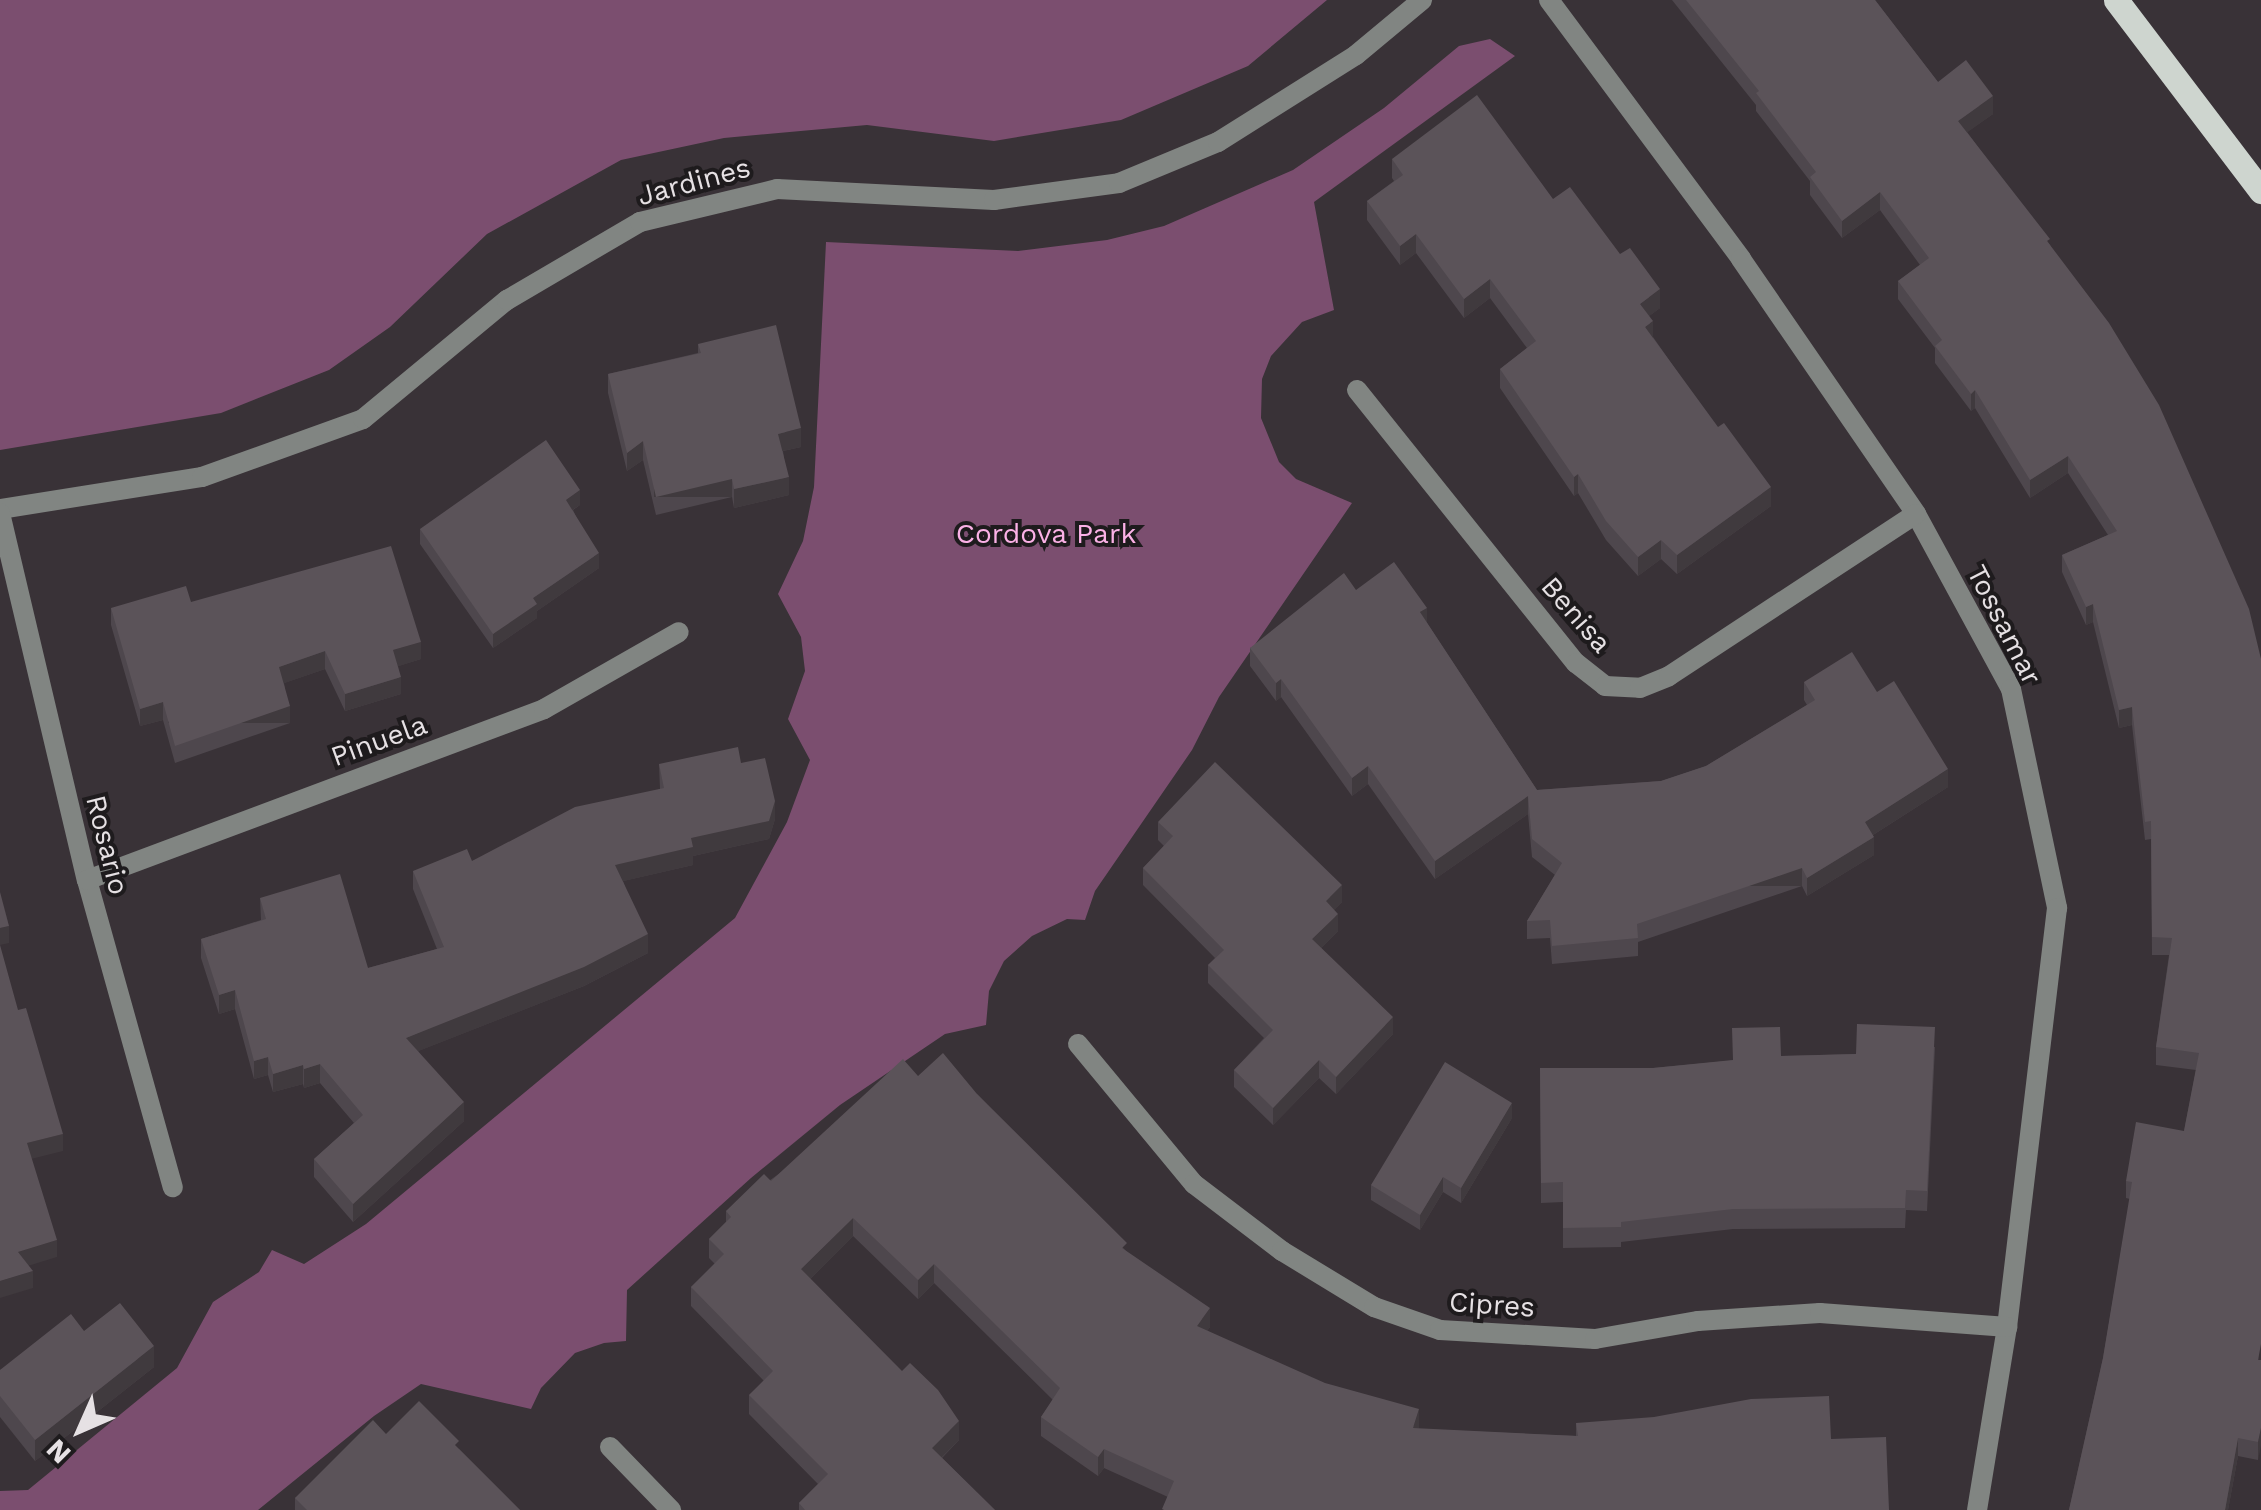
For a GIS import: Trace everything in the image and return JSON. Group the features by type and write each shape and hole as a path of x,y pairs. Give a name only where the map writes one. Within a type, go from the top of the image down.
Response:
{"main road":[{"path":"2116,0 2261,191"}],"street":[{"name":"Jardines","path":"0,511 202,477 362,419 507,300 640,222 777,189 994,200 1119,184 1218,142 1356,55 1422,0"},
{"name":"Tossamar","path":"1549,0 1740,259 1916,514 2011,689 2056,908 2006,1326 1977,1510"},
{"name":"Benisa","path":"1358,390 1576,663 1606,686 1640,688 1669,676 1916,514"},
{"name":"Rosario","path":"0,511 86,880 173,1187"},
{"name":"Pinuela","path":"86,880 544,709 679,632"},
{"name":"Cipres","path":"1078,1044 1194,1184 1282,1251 1359,1297 1440,1330 1595,1338 1698,1321 1820,1313 2006,1326"},
{"path":"610,1447 671,1510"}],"green space":[{"path":"0,0 1327,0 1248,66 1121,120 994,141 867,125 724,138 621,160 487,234 390,327 329,370 221,413 0,450"},
{"name":"Cordova Park","path":"1490,39 1515,56 1314,202 1334,310 1302,322 1271,356 1262,379 1261,418 1279,462 1296,479 1352,503 1219,697 1192,750 1095,891 1085,920 1067,919 1032,936 1004,961 989,991 986,1025 945,1034 840,1105 751,1178 627,1290 626,1341 604,1343 575,1353 541,1388 531,1409 421,1384 374,1416 258,1510 0,1510 0,1491 28,1490 177,1368 213,1302 259,1272 272,1250 304,1264 366,1224 735,918 787,822 810,760 788,719 805,671 801,637 778,594 803,541 814,487 826,242 1018,251 1107,240 1164,226 1293,170 1384,108 1459,46"}],"building":[{"path":"1686,0 1875,0 1938,82 1966,60 1993,96 1958,121 2050,239 2047,241 2109,323 2159,405 2249,609 2261,659 2261,1428 2258,1442 2238,1438 2225,1510 2069,1510 2103,1358 2132,1182 2126,1181 2136,1122 2184,1131 2199,1053 2156,1047 2172,938 2152,937 2151,821 2145,822 2132,707 2119,710 2093,604 2086,607 2062,555 2117,531 2068,456 2030,480 1975,390 1971,394 1935,346 1942,340 1898,281 1929,258 1880,192 1842,221 1810,177 1816,172 1756,93 1759,91"},
{"path":"1477,95 1553,199 1570,187 1620,254 1630,248 1660,289 1640,304 1653,321 1645,327 1718,427 1724,423 1771,487 1677,555 1661,540 1638,557 1606,521 1578,474 1574,477 1500,369 1536,341 1490,279 1464,299 1416,234 1400,246 1367,201 1403,175 1392,159"},
{"path":"776,325 801,428 778,434 789,477 734,489 732,479 656,497 643,441 627,453 608,374 701,353 698,344"},
{"path":"546,440 580,490 566,500 599,553 533,598 537,604 493,634 420,529"},
{"path":"391,546 421,642 393,650 401,677 345,694 325,651 279,667 290,706 175,746 163,702 140,709 111,608 186,586 191,602"},
{"path":"1394,562 1427,608 1420,612 1537,790 1661,781 1706,766 1815,700 1804,682 1852,652 1877,692 1894,681 1948,769 1865,822 1874,837 1807,878 1802,868 1637,924 1638,938 1552,946 1550,920 1527,921 1562,863 1532,839 1528,796 1435,861 1368,766 1352,778 1281,679 1276,683 1250,648 1344,573 1356,590"},
{"path":"738,747 741,763 765,758 775,801 769,821 691,838 693,847 615,865 648,934 584,967 406,1038 464,1102 353,1204 314,1159 363,1115 320,1064 273,1074 268,1057 254,1061 235,990 219,995 201,939 266,919 260,898 340,874 368,968 444,947 413,871 467,849 472,861 575,807 664,788 659,764"},
{"path":"1215,762 1342,885 1326,901 1338,914 1312,939 1393,1017 1336,1077 1319,1060 1273,1108 1234,1070 1273,1030 1208,965 1224,950 1143,868 1173,836 1158,822"},
{"path":"0,892 9,926 0,928"},
{"path":"0,945 18,1010 26,1008 63,1134 27,1143 57,1240 18,1252 33,1271 0,1281"},
{"path":"1857,1024 1935,1027 1927,1191 1906,1190 1905,1208 1733,1209 1621,1222 1621,1227 1563,1228 1563,1182 1541,1183 1540,1068 1653,1068 1733,1060 1732,1028 1780,1027 1781,1056 1856,1054"},
{"path":"943,1053 977,1094 1127,1243 1122,1248 1210,1308 1197,1326 1325,1383 1419,1409 1413,1428 1578,1436 1576,1423 1654,1417 1751,1399 1829,1396 1831,1439 1886,1437 1889,1510 1164,1510 1174,1481 1104,1449 1098,1457 1041,1417 1060,1388 934,1264 918,1280 853,1218 801,1269 902,1371 910,1363 938,1390 959,1421 932,1448 995,1510 805,1510 799,1503 828,1474 749,1395 773,1371 691,1287 724,1254 709,1239 731,1217 726,1211 764,1174 771,1181 903,1059 918,1076"},
{"path":"1445,1062 1512,1103 1461,1188 1443,1177 1420,1215 1371,1185"},
{"path":"120,1303 154,1346 35,1440 0,1396 0,1370 71,1314 84,1331"},
{"path":"419,1401 459,1441 455,1445 520,1510 307,1510 295,1498 373,1420 386,1434"}]}
